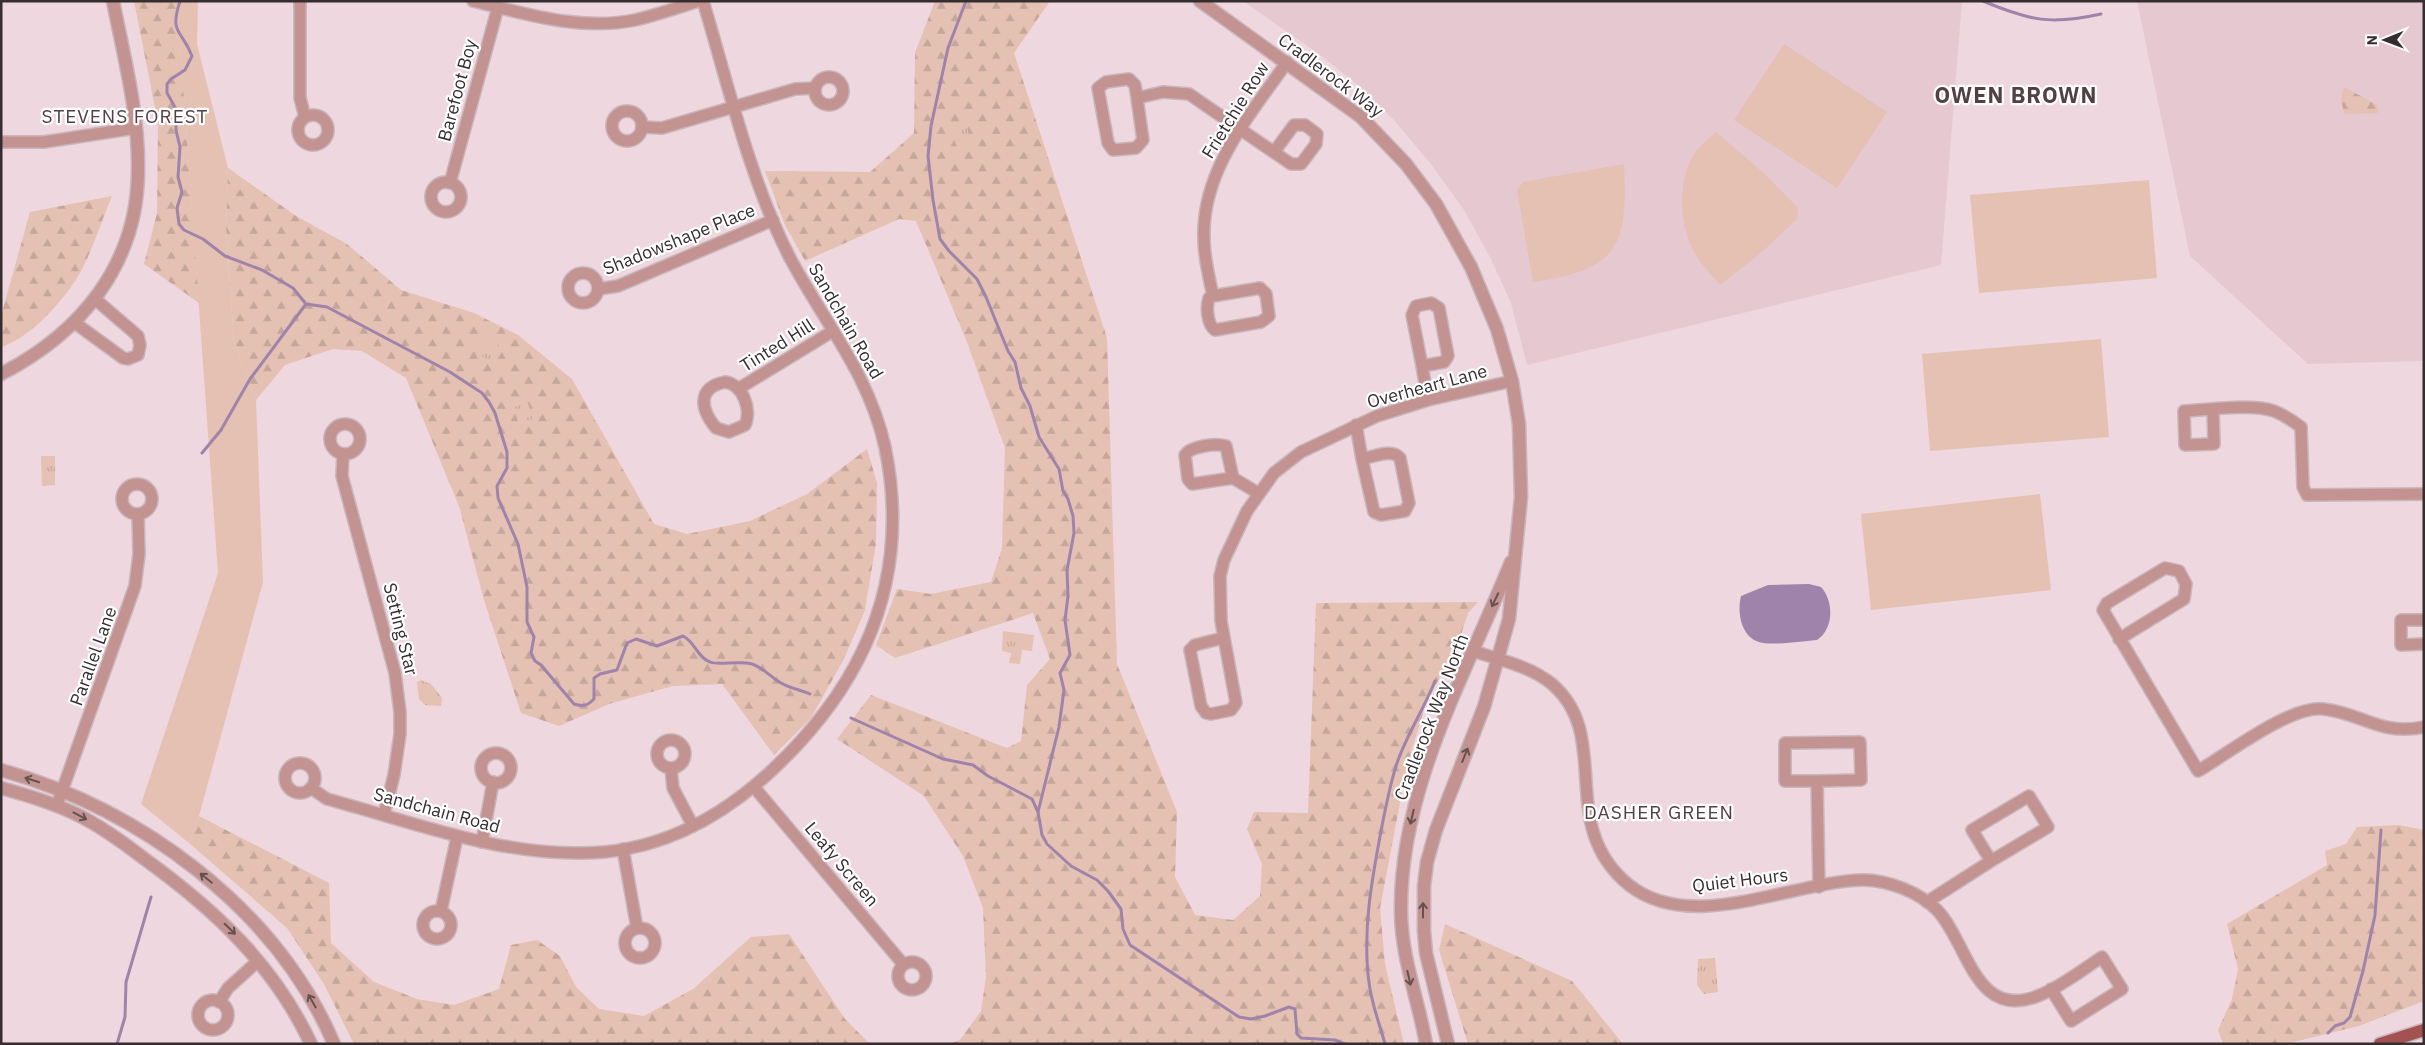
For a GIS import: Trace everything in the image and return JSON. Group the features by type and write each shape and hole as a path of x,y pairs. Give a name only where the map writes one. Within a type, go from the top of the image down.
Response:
{"main road":[{"path":"2380,1044 2424,1030"}],"street":[{"path":"1,374 32,357 75,323 95,299 120,255 132,215 138,172 136,128 113,1"},
{"path":"300,1 300,98 305,117"},
{"path":"473,1 549,19 592,23 636,20 665,6 698,1"},
{"name":"Sandchain Road","path":"311,788 326,799 384,814 457,837 482,842 557,852 623,849 671,836 693,826 718,813 754,787 796,748 838,697 864,648 874,624 886,580 890,550 891,494 884,446 861,377 790,258 773,220 756,176 704,1"},
{"name":"Cradlerock Way","path":"1200,1 1361,117 1406,164 1436,204 1471,267 1497,329 1512,381"},
{"name":"Barefoot Boy","path":"450,183 498,7"},
{"name":"Frietchie Row","path":"1213,296 1204,239 1206,208 1217,171 1241,128 1287,62"},
{"path":"1129,79 1135,85 1137,98 1144,135 1141,144 1136,148 1113,150 1108,143 1098,88 1106,82 1129,79"},
{"path":"642,127 662,128 794,89 815,88"},
{"path":"1137,98 1163,92 1189,94 1274,152"},
{"path":"1,142 49,142 136,128"},
{"name":"Shadowshape Place","path":"598,289 618,286 773,220"},
{"name":"Frietchie Row","path":"1260,288 1266,294 1269,316 1261,322 1215,330 1210,324 1207,306 1208,298 1213,296 1260,288"},
{"path":"75,323 123,358 138,355 140,345 138,336 95,299"},
{"path":"1422,366 1444,362 1448,356 1439,308 1431,303 1416,306 1413,310 1422,366 1428,400"},
{"name":"Tinted Hill","path":"738,389 834,331"},
{"name":"Overheart Lane","path":"1223,638 1195,644 1190,650 1201,706 1206,713 1211,714 1231,710 1236,703 1223,638 1219,592 1224,560 1247,511 1274,473 1300,452 1356,425 1428,400 1512,381"},
{"name":"Cradlerock Way North","path":"1448,1044 1426,953 1423,909 1425,878 1427,862 1443,809 1484,707 1499,660 1509,619 1514,555 1519,524 1521,465 1519,424 1512,381"},
{"name":"Tinted Hill","path":"731,383 738,389 748,410 747,421 745,425 735,431 720,431 712,423 706,412 704,397 710,388 718,384 731,383"},
{"path":"2213,410 2273,411 2301,427 2303,487 2308,494 2424,494"},
{"path":"1356,425 1362,459 1374,512 1381,515 1405,511 1409,503 1400,458 1389,453 1362,459"},
{"path":"1233,478 1226,446 1218,445 1190,450 1185,455 1188,479 1192,484 1233,478 1258,493"},
{"name":"Setting Star","path":"343,454 342,476 395,673 400,705 398,754 384,814"},
{"name":"Parallel Lane","path":"57,805 135,586 139,554 138,514"},
{"name":"Cradlerock Way North","path":"1426,1044 1409,977 1403,941 1401,910 1404,859 1415,804 1426,769 1514,555"},
{"path":"2119,639 2184,599 2186,584 2179,571 2165,568 2104,606 2104,614 2198,772 2286,717 2307,709 2336,711 2390,729 2400,730 2424,727"},
{"path":"2424,620 2401,620 2401,645 2424,644"},
{"name":"Quiet Hours","path":"1473,651 1526,669 1552,684 1562,694 1575,714 1583,743 1586,801 1592,830 1604,858 1616,872 1640,893 1662,902 1700,905 1730,903 1862,880 1876,882 1902,888 1927,902 1945,920 1976,977 1996,995 2007,999 2024,999 2040,995 2102,957 2122,989 2071,1021 2051,989"},
{"path":"1860,742 1861,780 1817,781 1785,781 1784,744 1860,742"},
{"path":"671,768 673,788 693,826"},
{"path":"1,770 62,790 137,830 182,859 216,886 254,924 289,966 306,992 334,1044"},
{"path":"1817,781 1819,887"},
{"path":"482,842 493,782"},
{"name":"Leafy Screen","path":"754,787 903,964"},
{"path":"1,788 57,805 100,828 193,894 239,938 258,961 288,1002 310,1044"},
{"path":"1927,902 2048,827 2029,796 1972,830 1991,861"},
{"path":"440,911 457,837"},
{"path":"623,849 637,928"},
{"path":"219,1002 228,988 258,961"}],"shaded area":[{"path":"1243,1 1962,1 1941,265 1527,365 1511,303 1491,259 1464,210 1431,164 1394,120 1358,85 1320,55"},
{"path":"2137,1 2424,1 2424,361 2308,364 2190,256"},
{"path":"1809,584 1821,587 1830,607 1829,622 1823,635 1817,640 1764,643 1748,635 1740,616 1741,596 1768,585"}],"green space":[{"path":"134,1 177,1 199,303 144,264 157,213 158,123"},
{"path":"177,1 198,1 197,44 228,168 226,226 234,341 256,400 263,582 199,816 189,843 141,804 218,573"},
{"path":"935,1 1050,1 1014,53 1107,338 1117,664 1177,812 1175,877 1195,915 1233,920 1260,896 1262,864 1247,829 1254,812 1308,813 1316,603 1478,602 1468,613 1458,644 1426,703 1407,766 1380,908 1385,964 1404,1044 949,1044 960,1040 981,1011 986,977 983,908 963,856 924,796 837,739 871,695 1007,748 1021,741 1027,685 1050,659 1033,613 895,658 876,645 897,589 931,594 991,582 1002,548 1005,448 967,342 916,221 899,219 805,261 785,225 765,171 870,172 914,133 915,53"},
{"path":"1784,44 1887,112 1837,188 1734,120"},
{"path":"2344,87 2377,105 2378,113 2344,114 2341,99"},
{"path":"965,120 973,150 960,155 949,126"},
{"path":"1716,132 1766,175 1798,208 1797,219 1763,251 1720,285 1700,262 1692,247 1687,234 1682,207 1684,179 1688,166 1696,151"},
{"path":"1624,164 1625,192 1623,216 1619,235 1612,250 1600,261 1584,270 1561,277 1533,282 1517,190 1523,182"},
{"path":"228,168 296,216 347,244 401,290 474,313 518,335 572,379 654,524 687,534 750,521 807,494 867,449 877,483 876,543 865,610 844,659 811,718 774,755 722,684 673,686 609,704 559,726 521,713 484,600 459,506 406,378 362,351 333,349 285,365 256,400 234,341 226,226"},
{"path":"2149,180 2157,278 1979,293 1970,195"},
{"path":"112,196 87,260 70,288 34,328 1,347 1,316 30,212"},
{"path":"484,335 504,349 494,364 473,350"},
{"path":"2101,339 2109,437 1930,451 1922,354"},
{"path":"528,403 533,419 518,423 514,407"},
{"path":"41,456 55,456 55,485 42,486"},
{"path":"2040,494 2051,590 1871,610 1861,514"},
{"path":"1003,631 1034,635 1032,651 1022,650 1020,664 1009,663 1011,653 1002,651"},
{"path":"421,680 431,684 442,698 441,706 425,705 419,699 417,682"},
{"path":"199,816 329,883 331,943 374,982 417,999 454,1005 499,989 511,945 537,940 560,956 576,987 599,1009 644,1016 693,989 751,937 789,934 845,1019 870,1044 354,1044 324,984 287,928 189,843"},
{"path":"2399,825 2424,830 2424,1001 2359,1026 2285,1044 2223,1044 2218,1030 2232,999 2238,969 2227,924 2327,865 2325,851 2346,844 2357,827"},
{"path":"1445,924 1572,981 1623,1044 1468,1044 1439,950"},
{"path":"1715,958 1718,992 1704,994 1697,985 1698,959"}],"waterway":[{"path":"180,1 176,26 192,56 185,70 167,84 167,93 176,109 176,130 180,147 178,177 182,192 177,208 179,224 184,230 203,239 225,256 262,270 293,288 306,304 327,307 450,372 482,393 495,413 507,452 507,468 497,486 498,498 518,544 527,587 527,622 534,637 531,653 535,661 541,665 574,704 585,705 594,699 594,678 600,674 617,670 627,643 636,639 657,646 683,636 702,657 710,662 752,664 784,685 810,694"},
{"path":"966,1 948,48 931,126 928,156 940,239 949,251 977,279 986,297 1008,351 1015,362 1021,388 1030,406 1039,437 1059,469 1063,491 1068,499 1073,516 1074,533 1067,570 1068,596 1065,620 1070,655 1060,673 1064,690 1059,727 1038,812"},
{"path":"1983,1 2015,13 2041,19 2068,19 2101,14"},
{"path":"202,453 221,430 250,379 306,304"},
{"path":"1385,1044 1371,996 1368,969 1367,928 1371,886 1390,787 1401,752 1435,681"},
{"path":"851,718 943,759 973,765 988,776 1032,799 1038,812 1042,835 1047,844 1071,866 1097,880 1108,891 1121,909 1123,929 1130,945 1239,1017 1251,1019 1289,1007 1295,1009 1297,1034 1301,1038 1335,1040 1345,1044"},
{"path":"2328,1033 2335,1026 2344,1023 2350,1017 2363,971 2375,915 2381,830"},
{"path":"117,1044 125,1017 126,982 151,897"}],"district":[{"name":"OWEN BROWN","path":"2016,94"},
{"name":"STEVENS FOREST","path":"125,116"},
{"name":"DASHER GREEN","path":"1659,812"}]}
